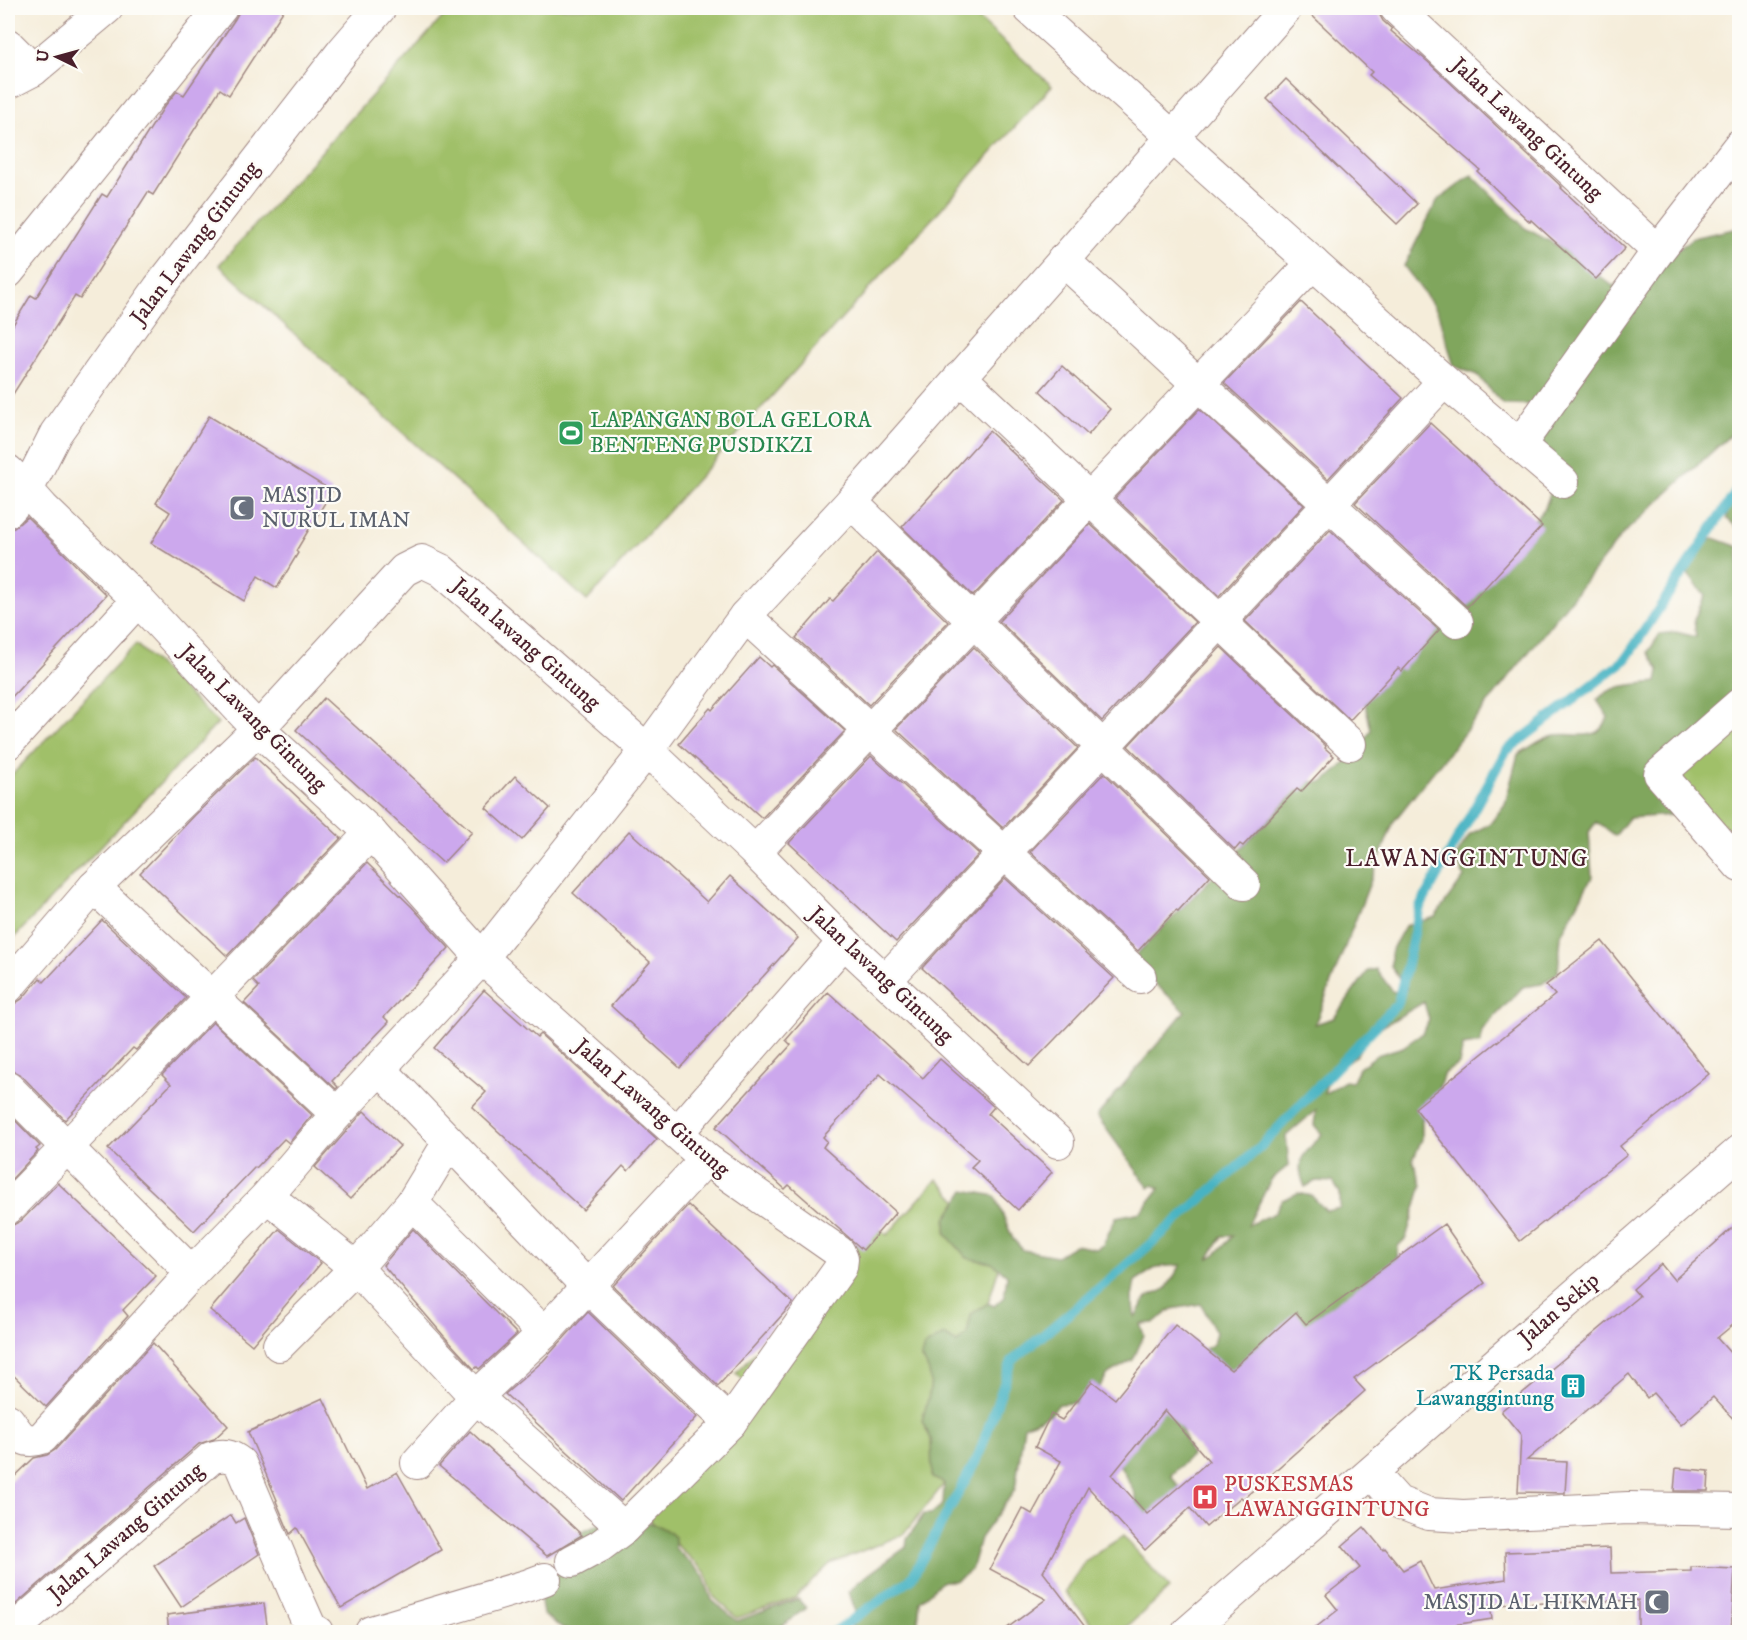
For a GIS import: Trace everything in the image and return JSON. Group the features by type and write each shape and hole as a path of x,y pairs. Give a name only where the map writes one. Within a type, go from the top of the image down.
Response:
{"street":[{"path":"8,45 20,76 107,8"},
{"path":"8,272 221,8"},
{"name":"Jalan Lawang Gintung","path":"380,8 343,51 159,288 14,491 43,508 138,600 258,729 371,833 482,958 706,1160 839,1252 842,1259 841,1267 730,1423 624,1528 600,1546 572,1561"},
{"path":"1029,8 1444,381 1563,482"},
{"path":"8,1420 22,1439 33,1441 42,1438 192,1273 267,1196 378,1068 482,958 647,750 745,616 851,502 1286,8"},
{"name":"Jalan Lawang Gintung","path":"1396,8 1658,251"},
{"path":"1520,444 1658,251 1740,145"},
{"path":"1063,260 1457,622"},
{"path":"754,852 1313,263"},
{"path":"960,376 1350,744"},
{"name":"Jalan Lawang Gintung","path":"886,980 1444,381"},
{"path":"851,502 1244,884"},
{"name":"Jalan lawang Gintung","path":"8,987 94,887 258,729 404,570 422,561 441,570 647,750 844,942 1058,1142"},
{"path":"8,743 138,600"},
{"path":"745,616 1140,977"},
{"path":"1740,704 1660,774 1740,866"},
{"path":"8,1208 371,833"},
{"path":"94,887 337,1114"},
{"path":"677,1133 844,942"},
{"path":"378,1068 586,1285 730,1423"},
{"path":"8,1088 192,1273"},
{"path":"279,1345 357,1268 412,1203 449,1142"},
{"name":"Jalan Sekip","path":"1188,1632 1740,1151"},
{"path":"417,1463 476,1397 544,1333 586,1285 706,1160"},
{"path":"267,1196 357,1268 476,1397 624,1528"},
{"path":"412,1203 544,1333"},
{"name":"Jalan Lawang Gintung","path":"11,1632 211,1458 220,1455 232,1456 240,1463 311,1629 317,1632"},
{"path":"1372,1473 1398,1502 1429,1514 1463,1516 1628,1508 1740,1510"},
{"path":"371,1632 545,1579"}],"green space":[{"name":"LAPANGAN BOLA GELORA BENTENG PUSDIKZI","path":"451,8 967,8 1052,86 587,601 219,265"},
{"path":"1472,175 1525,228 1562,248 1613,286 1659,266 1692,238 1739,228 1739,427 1623,534 1394,821 1315,1024 1334,1018 1368,971 1376,969 1393,992 1407,989 1391,967 1391,951 1405,926 1435,917 1464,877 1456,857 1470,834 1490,824 1505,804 1518,754 1551,736 1583,735 1598,731 1604,726 1608,717 1597,700 1603,694 1625,686 1657,682 1659,670 1648,652 1660,634 1676,632 1696,637 1694,619 1705,596 1688,574 1692,551 1714,538 1739,547 1739,726 1684,743 1678,798 1673,815 1629,818 1615,836 1596,822 1589,832 1592,877 1561,935 1558,972 1542,984 1523,987 1482,1030 1481,1043 1463,1046 1459,1064 1444,1073 1431,1111 1422,1119 1422,1139 1413,1160 1422,1185 1406,1238 1398,1246 1396,1279 1179,1423 1191,1455 1171,1475 1182,1492 1174,1518 1138,1514 1135,1494 1119,1464 1193,1356 1213,1344 1216,1332 1201,1304 1172,1309 1153,1323 1140,1324 1144,1335 1133,1360 1108,1374 1090,1402 1059,1404 1051,1414 1024,1426 1015,1490 980,1538 971,1570 955,1581 943,1581 920,1601 917,1632 851,1632 855,1610 849,1592 858,1582 906,1547 907,1539 924,1514 931,1514 943,1504 944,1483 932,1478 931,1439 922,1421 930,1388 929,1373 921,1357 924,1347 944,1335 957,1343 967,1334 971,1314 988,1303 994,1306 1004,1297 1007,1275 992,1263 967,1258 946,1234 946,1219 965,1190 995,1196 1013,1239 1023,1250 1057,1256 1075,1245 1096,1249 1103,1245 1116,1217 1141,1212 1160,1188 1153,1185 1149,1188 1097,1116 1185,1011 1130,961 1306,782 1324,782 1357,752 1371,730 1365,703 1545,508 1551,491 1520,459 1551,405 1503,404 1477,375 1454,366 1438,312 1404,266 1437,201","holes":["1424,1002 1429,1020 1423,1033 1403,1047 1377,1055 1359,1068 1352,1082 1345,1081 1324,1094 1329,1076 1356,1056 1368,1035","1316,1110 1314,1125 1322,1134 1306,1152 1300,1170 1305,1187 1316,1181 1333,1182 1340,1193 1340,1208 1326,1211 1312,1196 1298,1193 1282,1200 1275,1213 1248,1225 1271,1180 1289,1165 1286,1136","1222,1236 1233,1236 1217,1253 1208,1259","1181,1265 1166,1289 1146,1298 1135,1317 1132,1299 1135,1281 1157,1267"]},
{"path":"1739,494 1739,529 1727,519 1727,506"},
{"path":"136,644 218,723 8,944 8,779"},
{"path":"1739,723 1739,859 1674,780"},
{"path":"937,1179 997,1243 1002,1259 988,1303 952,1474 904,1534 830,1564 795,1598 737,1618 714,1597 705,1572 631,1502 757,1393 736,1373 874,1225 887,1235"},
{"path":"615,1517 654,1524 675,1537 675,1548 703,1575 712,1600 737,1621 798,1599 806,1608 774,1632 581,1632 564,1629 543,1614 540,1599 543,1580 557,1563 556,1544"},
{"path":"1123,1536 1170,1588 1121,1632 1099,1632 1065,1592 1085,1561"}],"building":[{"path":"241,8 285,8 229,95 220,89 153,195 148,192 80,299 75,296 8,402 8,333 31,295 36,298 102,194 107,197 164,107 177,91 184,95"},
{"path":"1304,8 1376,8 1383,21 1392,29 1391,31 1427,61 1625,248 1596,279 1531,220 1530,222 1478,172 1480,170 1369,75 1372,72"},
{"path":"1286,79 1417,204 1397,224 1267,99"},
{"path":"1301,302 1403,398 1328,479 1224,383"},
{"path":"1062,366 1110,409 1088,435 1040,391"},
{"path":"1199,409 1304,505 1219,596 1115,498"},
{"name":"MASJID NURUL IMAN","path":"209,416 332,491 277,588 258,576 244,601 151,543 170,512 156,503"},
{"path":"1430,423 1542,526 1467,607 1355,503"},
{"path":"989,431 1064,500 973,596 902,527"},
{"path":"27,517 106,595 8,701 8,529 14,528"},
{"path":"1090,524 1195,622 1102,721 999,621"},
{"path":"1330,530 1439,630 1402,671 1398,668 1350,720 1245,621"},
{"path":"877,552 948,622 869,705 796,638 830,599 833,601"},
{"path":"974,647 1078,748 1003,828 896,729"},
{"path":"1221,647 1334,756 1301,792 1297,789 1243,846 1240,844 1235,850 1128,746"},
{"path":"759,657 770,667 772,665 845,731 762,818 679,744"},
{"path":"324,698 472,832 443,863 296,730"},
{"path":"871,756 979,854 896,942 789,843"},
{"path":"255,757 341,838 227,956 140,873"},
{"path":"1104,773 1210,876 1138,951 1030,852"},
{"path":"515,776 550,808 522,840 486,808"},
{"path":"629,831 707,902 730,876 798,938 680,1068 611,1006 650,962 573,893"},
{"path":"367,863 412,907 449,948 384,1017 389,1022 332,1081 338,1087 336,1089 244,1003 259,987 253,981"},
{"path":"1005,878 1114,978 1029,1066 922,968"},
{"path":"102,920 186,998 136,1050 133,1048 65,1120 21,1075 8,1071 8,1008 22,999 40,978 44,982"},
{"path":"1602,941 1709,1074 1620,1146 1627,1155 1520,1241 1415,1108 1555,995 1546,985"},
{"path":"484,990 537,1037 540,1034 657,1139 628,1171 623,1166 583,1210 472,1107 486,1092 434,1048"},
{"path":"828,992 923,1078 940,1059 994,1107 988,1114 1052,1172 1018,1210 971,1167 978,1160 880,1074 823,1137 827,1141 823,1147 896,1212 863,1250 789,1185 785,1189 716,1127 791,1045 786,1040"},
{"path":"213,1022 312,1115 289,1143 284,1139 194,1231 108,1149 171,1084 162,1075"},
{"path":"364,1111 400,1146 350,1199 315,1167"},
{"path":"8,1113 40,1146 8,1183"},
{"path":"58,1183 156,1276 123,1310 128,1316 46,1407 8,1370 8,1225 21,1221"},
{"path":"688,1205 793,1303 718,1386 613,1286"},
{"path":"1740,1221 1740,1319 1717,1338 1740,1364 1740,1426 1713,1397 1681,1425 1653,1393 1647,1398 1629,1374 1527,1460 1567,1462 1565,1493 1518,1492 1521,1435 1501,1411 1639,1296 1633,1289 1661,1264 1674,1280"},
{"path":"1444,1224 1485,1283 1354,1379 1365,1391 1243,1499 1241,1497 1206,1527 1190,1508 1145,1550 1088,1487 1043,1572 1089,1632 1002,1632 1046,1599 990,1569 1022,1508 1032,1514 1061,1461 1035,1447 1051,1414 1062,1420 1092,1381 1115,1399 1175,1325 1231,1370 1296,1312 1306,1324","holes":["1165,1410 1209,1461 1147,1514 1112,1475"]},
{"path":"279,1229 321,1263 252,1345 210,1310"},
{"path":"413,1229 517,1334 479,1369 477,1367 474,1369 383,1265"},
{"path":"588,1312 697,1417 621,1501 505,1394 543,1361"},
{"path":"153,1343 228,1426 214,1439 199,1444 8,1611 8,1483 34,1458 47,1455 55,1450"},
{"path":"323,1398 367,1489 397,1472 441,1550 341,1608 297,1528 290,1534 248,1432"},
{"path":"470,1431 582,1535 547,1556 439,1466"},
{"path":"1676,1468 1709,1471 1708,1491 1674,1491"},
{"path":"231,1515 236,1523 244,1518 259,1554 181,1607 154,1566"},
{"path":"1364,1527 1403,1570 1420,1561 1434,1590 1506,1579 1505,1552 1610,1548 1611,1573 1691,1571 1691,1567 1735,1569 1731,1632 1676,1630 1676,1632 1638,1632 1638,1600 1490,1605 1492,1619 1407,1632 1310,1632 1338,1610 1326,1595 1360,1568 1342,1546"},
{"path":"264,1603 268,1632 169,1632 167,1615"}],"waterway":[{"path":"834,1632 911,1579 978,1457 1012,1361 1122,1269 1259,1148 1398,1003 1420,907 1506,751 1625,660 1740,486"}],"place":[{"name":"LAPANGAN BOLA GELORA BENTENG PUSDIKZI","path":"571,433"},
{"name":"MASJID NURUL IMAN","path":"242,508"},
{"name":"TK Persada Lawanggintung","path":"1573,1386"},
{"name":"PUSKESMAS LAWANGGINTUNG","path":"1205,1497"},
{"name":"MASJID AL HIKMAH","path":"1657,1602"}],"district":[{"name":"LAWANGGINTUNG","path":"1467,859"}]}
